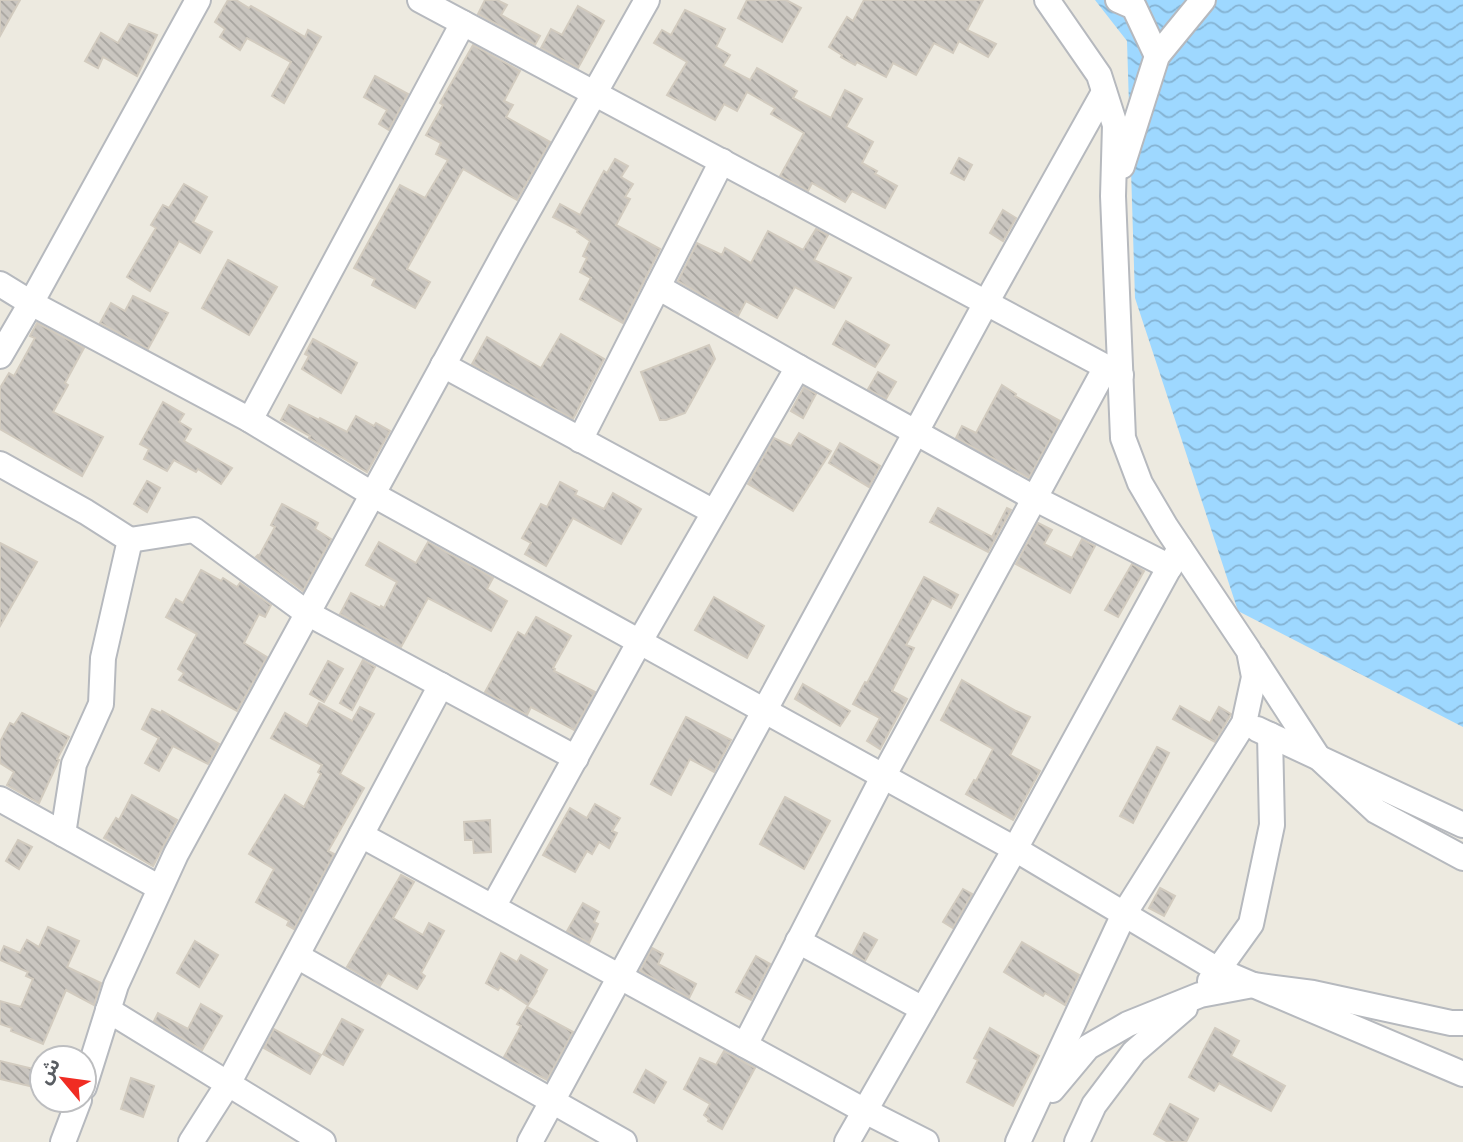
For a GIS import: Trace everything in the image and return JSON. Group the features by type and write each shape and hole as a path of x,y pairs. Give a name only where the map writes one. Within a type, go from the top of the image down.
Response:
{"street":[{"path":"0,356 198,0"},
{"path":"420,0 1113,371"},
{"path":"97,1044 116,985 176,854 443,365 647,0"},
{"path":"1047,0 1099,75 1115,125 1113,371 1124,438 1140,483 1175,557 1250,651 1318,757 1376,811 1463,858"},
{"path":"1118,0 1134,7 1157,55"},
{"path":"1113,195 1157,55 1203,0"},
{"path":"250,420 463,23"},
{"path":"530,1142 986,303 1104,92"},
{"path":"580,440 722,161"},
{"path":"0,284 250,420 372,494 1016,849 1218,970 1463,1074"},
{"path":"658,287 1034,498 1175,557"},
{"path":"443,365 714,512"},
{"path":"493,907 640,641 798,367"},
{"path":"745,1045 884,775 1034,498 1113,371"},
{"path":"0,464 130,540 194,530 307,612 576,758"},
{"path":"63,834 74,764 101,705 103,657 130,540"},
{"path":"847,1142 1016,849 1175,557"},
{"path":"1018,1142 1124,914 1244,723 1254,677 1250,651"},
{"path":"191,1142 228,1084 441,685"},
{"path":"1244,723 1463,825"},
{"path":"1077,1142 1094,1105 1134,1052 1200,995 1251,924 1272,825 1270,735"},
{"path":"0,799 160,888"},
{"path":"361,835 864,1111 926,1142"},
{"path":"798,941 923,1010"},
{"path":"297,956 624,1142"},
{"path":"1029,1118 1088,1047 1128,1024 1200,995 1253,985 1313,993 1451,1023 1463,1023"},
{"path":"108,1010 323,1142"},
{"path":"63,1142 74,1114"}],"water":[{"path":"1095,0 1463,0 1463,727 1238,611 1135,298 1127,41"}],"building":[{"path":"0,0 20,0 0,36"},
{"path":"228,0 236,0 249,8 251,6 305,37 308,30 321,37 284,103 272,96 291,62 247,38 240,50 220,37 225,29 215,22"},
{"path":"485,0 497,0 507,5 501,15 540,36 535,45 478,14"},
{"path":"747,0 786,0 801,8 782,42 738,18"},
{"path":"864,0 983,0 967,30 996,44 988,57 959,41 953,53 934,43 916,75 893,63 886,77 857,62 855,65 829,47 847,17 853,21"},
{"path":"578,6 604,21 578,68 541,48 551,29 562,35"},
{"path":"685,10 725,29 716,47 730,55 723,66 750,80 757,68 797,91 793,98 831,118 845,90 862,99 846,127 873,142 862,163 897,186 885,208 852,191 845,202 812,183 808,191 780,176 804,133 771,114 775,108 747,92 737,111 724,104 715,120 667,95 687,62 654,43 662,30 671,35"},
{"path":"129,24 157,35 137,76 103,57 98,68 85,61 101,33 118,43"},
{"path":"473,45 520,71 504,101 513,105 506,117 550,142 517,200 463,169 407,269 430,282 415,308 372,285 375,279 354,268 400,185 425,198 448,160 436,154 441,143 426,135 443,105 440,103"},
{"path":"375,76 408,94 389,130 379,124 387,110 364,97"},
{"path":"959,158 972,165 964,180 951,173"},
{"path":"615,159 628,166 621,177 633,184 625,197 630,199 616,225 660,249 623,323 580,299 591,278 580,272 587,258 583,256 590,241 577,232 578,230 553,217 560,204 580,215 604,171 607,173"},
{"path":"184,184 207,197 193,222 212,232 200,253 179,241 150,291 127,277 156,228 151,225 163,205 169,208"},
{"path":"1003,210 1016,218 1003,241 990,233"},
{"path":"816,229 828,235 814,260 851,278 834,308 795,287 777,318 746,301 738,316 678,281 697,243 722,255 725,248 751,263 768,231 803,250"},
{"path":"228,260 277,287 249,335 202,308"},
{"path":"133,296 168,313 148,349 100,323 111,303 125,311"},
{"path":"846,321 889,345 875,367 833,344"},
{"path":"37,323 84,348 53,412 103,437 82,476 0,429 0,388 9,373 14,376 35,338 30,336"},
{"path":"561,334 604,359 573,419 472,364 487,337 541,368"},
{"path":"313,339 357,363 341,393 302,369 309,356 305,354"},
{"path":"709,345 715,359 685,413 660,420 641,372"},
{"path":"878,372 896,382 886,399 868,389"},
{"path":"1002,385 1016,394 1015,396 1060,421 1029,478 956,438 962,426 976,433"},
{"path":"804,387 816,394 803,418 791,411"},
{"path":"163,402 184,414 179,422 191,429 184,441 232,468 221,484 198,469 196,472 174,460 167,471 144,459 149,449 140,444"},
{"path":"289,405 347,432 356,416 390,431 367,472 281,420"},
{"path":"799,433 831,451 793,511 748,484 774,438 791,446"},
{"path":"840,443 880,466 869,487 829,463"},
{"path":"147,481 160,488 147,512 134,504"},
{"path":"560,482 577,491 575,495 604,509 613,493 641,509 621,544 573,518 546,566 525,554 531,543 522,538 541,504 547,507"},
{"path":"282,504 318,523 315,529 331,539 303,591 256,557 275,527 271,525"},
{"path":"938,508 992,537 1007,508 1011,510 988,552 930,522"},
{"path":"1038,523 1052,530 1044,544 1072,558 1082,539 1095,546 1070,593 1016,564"},
{"path":"379,542 416,563 428,542 493,578 487,589 507,601 491,631 428,598 401,647 340,614 351,593 384,608 397,582 366,565"},
{"path":"0,543 37,562 0,626"},
{"path":"1132,564 1144,571 1118,617 1105,610"},
{"path":"201,570 221,581 223,578 237,587 240,583 271,605 265,617 259,614 244,643 267,657 237,711 179,680 184,673 178,669 197,634 166,617 176,599 183,603"},
{"path":"924,577 958,595 951,608 932,598 906,645 914,648 892,691 907,699 880,749 867,741 880,718 853,704"},
{"path":"714,597 764,626 747,658 695,630"},
{"path":"536,617 571,636 553,668 554,671 595,692 574,730 531,707 527,715 485,692 518,632 525,636"},
{"path":"363,660 375,667 352,710 340,703"},
{"path":"328,661 343,669 324,702 310,694"},
{"path":"962,680 1030,717 1010,755 1040,771 1013,820 966,794 993,749 941,720"},
{"path":"803,684 850,711 840,726 795,699"},
{"path":"319,703 352,721 360,707 374,714 340,774 364,788 328,851 334,854 294,929 287,925 289,921 256,902 274,869 249,854 285,795 304,807 321,774 318,772 322,765 271,738 285,713 307,726"},
{"path":"1180,706 1210,723 1219,707 1231,714 1215,742 1173,719"},
{"path":"152,709 161,713 162,711 219,744 208,764 173,746 159,771 145,763 159,738 142,729"},
{"path":"22,713 69,737 39,803 7,785 14,772 0,763 0,742 10,723 14,725"},
{"path":"686,717 731,740 714,772 690,759 671,795 651,784"},
{"path":"1157,747 1169,753 1133,823 1120,816"},
{"path":"132,795 177,820 153,866 104,838 116,818 119,820"},
{"path":"785,797 830,821 804,869 760,844"},
{"path":"595,804 620,818 612,831 617,833 609,848 599,842 592,854 587,851 575,872 543,855 570,808 587,818"},
{"path":"490,820 491,852 474,853 473,840 465,840 464,822"},
{"path":"18,840 32,847 19,869 6,861"},
{"path":"401,875 414,882 393,918 423,935 429,923 444,931 421,973 425,976 417,989 388,973 380,986 347,967"},
{"path":"1160,888 1175,896 1164,916 1149,908"},
{"path":"963,889 972,894 953,928 943,922"},
{"path":"583,903 599,912 594,922 598,924 589,943 567,931"},
{"path":"48,927 79,941 67,967 101,983 94,1005 66,990 43,1044 0,1024 0,1001 21,1007 33,979 26,976 28,972 0,960 4,946 20,953 27,940 39,947"},
{"path":"864,933 877,940 865,961 853,954"},
{"path":"195,941 218,955 199,987 177,973"},
{"path":"1022,942 1079,975 1065,1005 1045,993 1043,996 1004,972"},
{"path":"652,948 663,954 658,964 696,984 689,998 640,971"},
{"path":"501,953 517,962 521,955 547,970 528,1005 500,987 498,990 486,983"},
{"path":"756,956 770,964 751,1000 736,992"},
{"path":"201,1004 222,1016 202,1050 154,1021 158,1013 188,1029"},
{"path":"527,1007 573,1032 547,1080 504,1057 521,1026 517,1024"},
{"path":"342,1019 363,1030 343,1065 323,1054"},
{"path":"990,1028 1039,1056 1013,1106 967,1082 978,1060 974,1058"},
{"path":"1215,1028 1239,1041 1231,1056 1285,1086 1271,1111 1219,1083 1214,1091 1189,1077"},
{"path":"274,1029 321,1055 310,1074 264,1048"},
{"path":"724,1051 755,1068 722,1129 708,1121 704,1115 710,1104 684,1089 700,1058 716,1065"},
{"path":"0,1061 28,1068 28,1086 0,1079"},
{"path":"646,1070 666,1082 654,1103 634,1092"},
{"path":"131,1078 154,1086 143,1117 121,1109"},
{"path":"1170,1104 1198,1119 1186,1142 1168,1142 1154,1134"}]}
